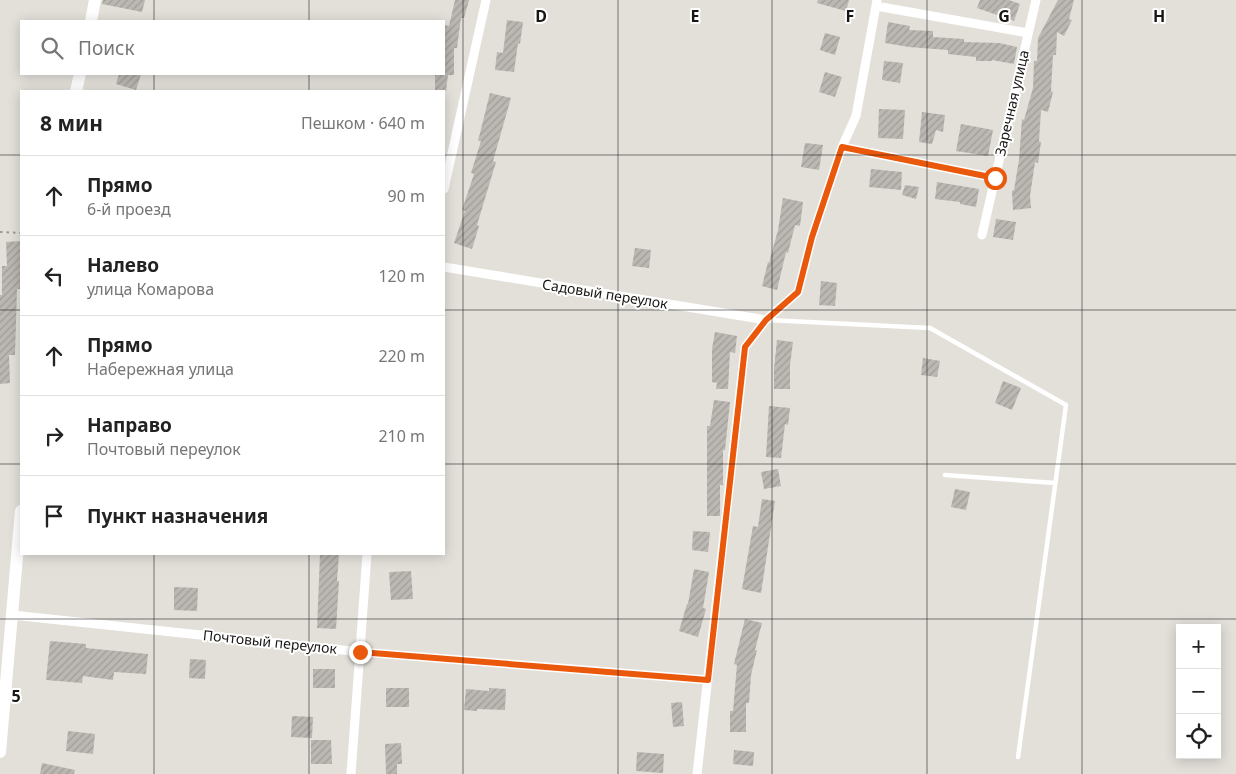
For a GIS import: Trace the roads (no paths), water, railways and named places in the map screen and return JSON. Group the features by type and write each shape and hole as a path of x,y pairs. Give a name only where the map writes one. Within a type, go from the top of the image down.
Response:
{"street":[{"path":"91,20 95,0"},
{"path":"445,184 486,0"},
{"name":"Заречная улица","path":"982,235 1036,0"},
{"path":"697,774 745,347 766,320 798,292 812,237 842,147 856,116 877,3 1028,34"},
{"path":"76,90 80,75"},
{"path":"842,147 995,178"},
{"name":"Садовый переулок","path":"445,267 766,320"},
{"path":"0,752 20,523"},
{"path":"351,774 367,555"},
{"name":"Почтовый переулок","path":"12,615 360,652 708,680"}],"lane":[{"path":"766,320 930,328 1066,405 1018,757"},
{"path":"945,475 1055,483"}]}
